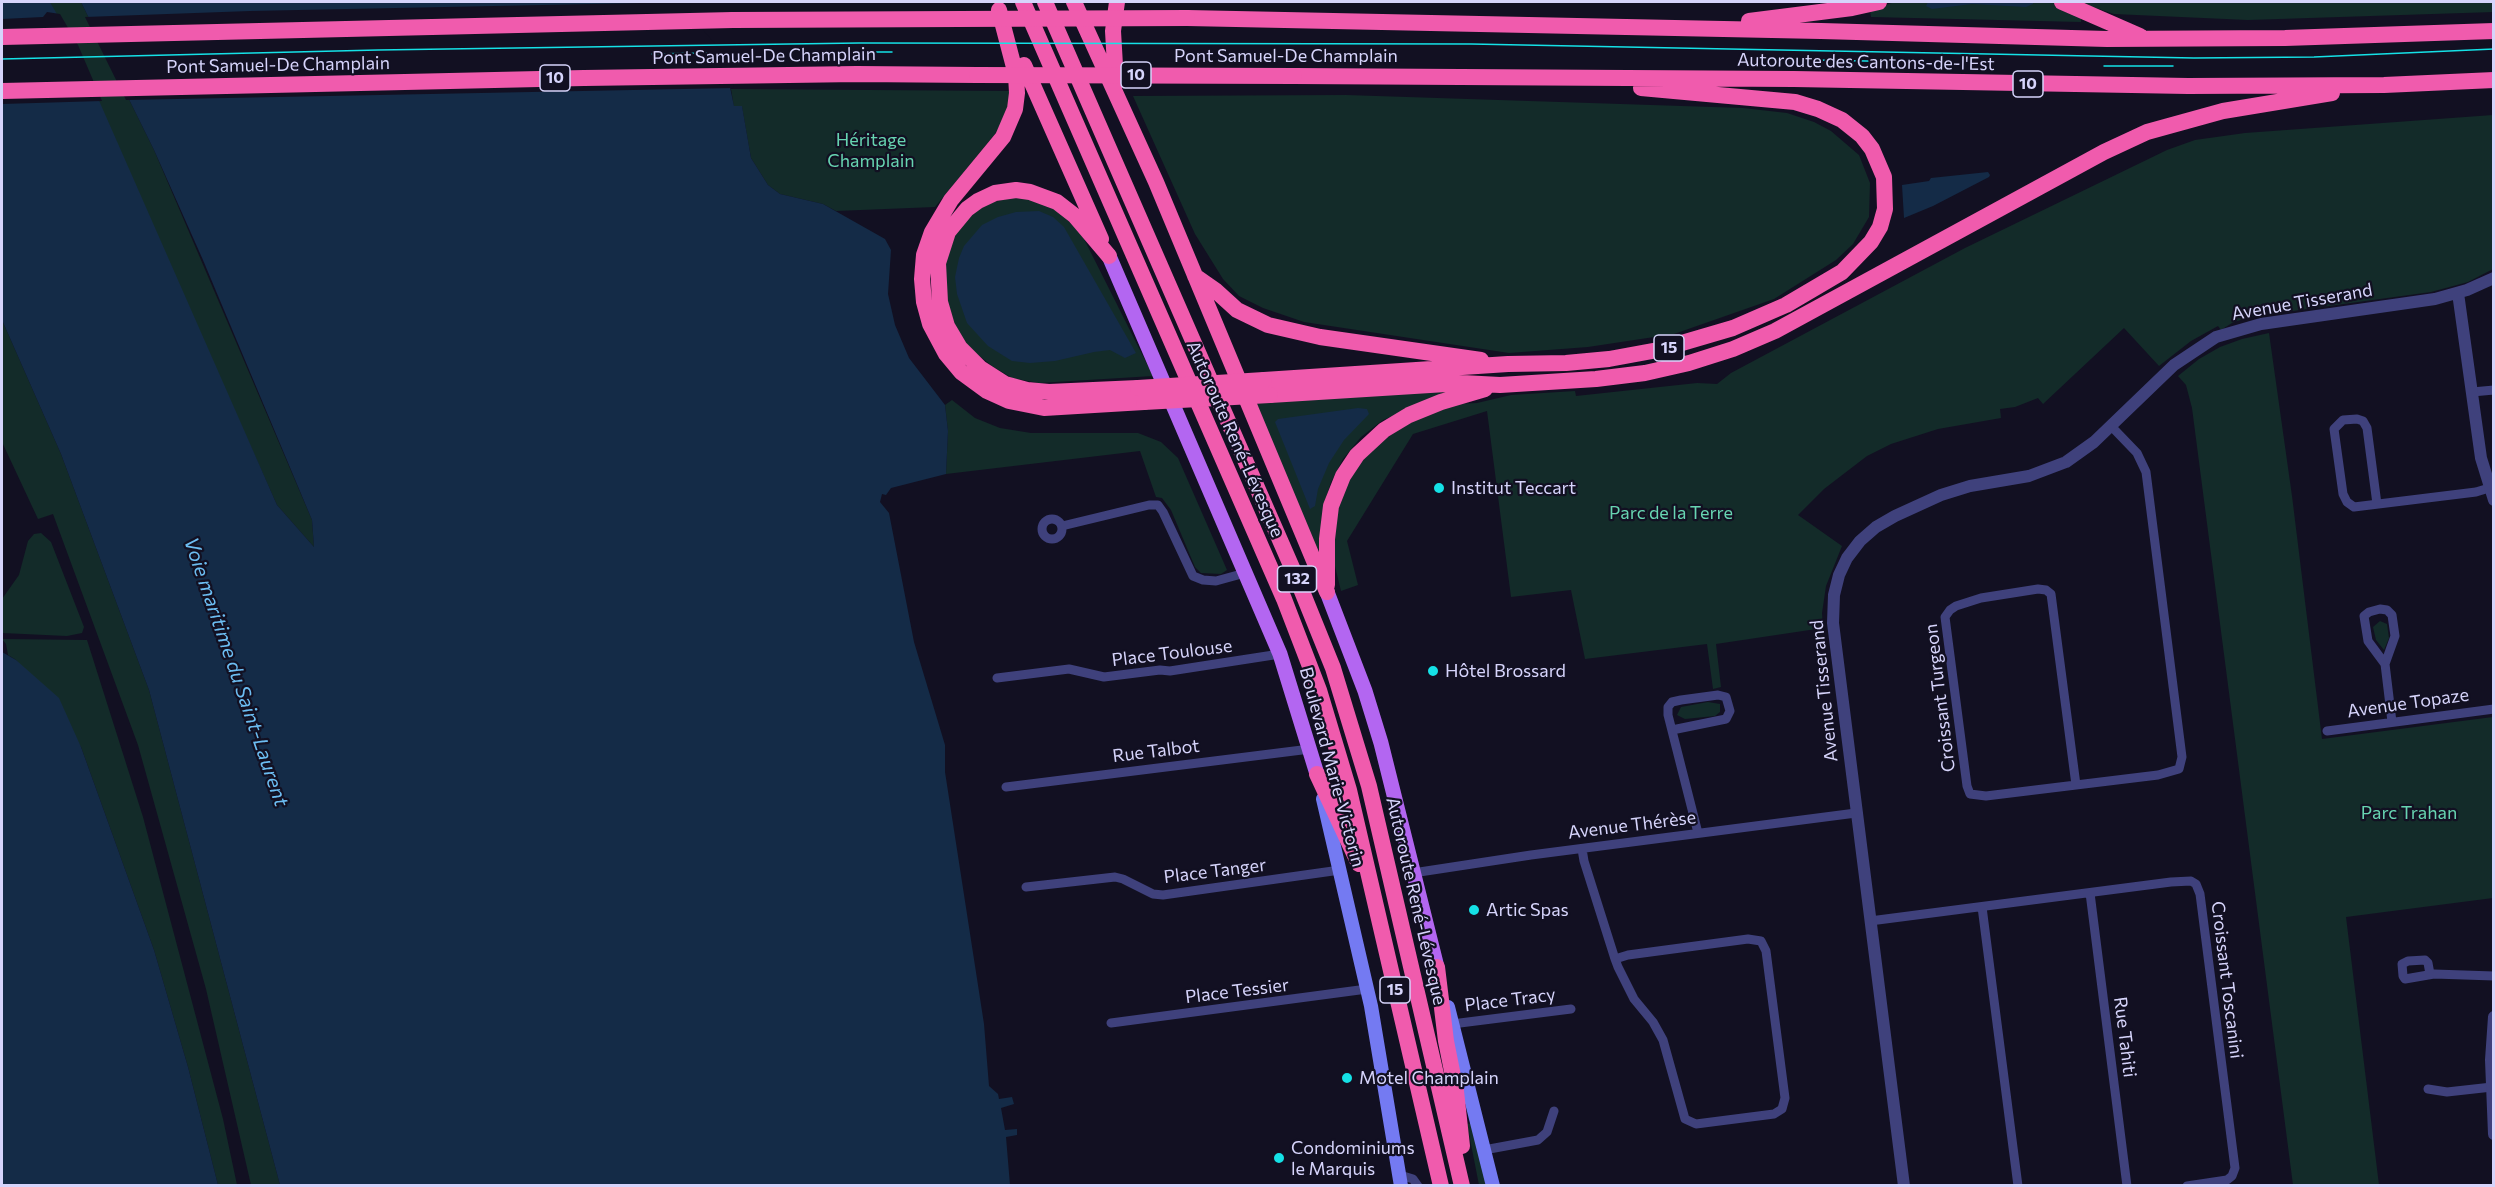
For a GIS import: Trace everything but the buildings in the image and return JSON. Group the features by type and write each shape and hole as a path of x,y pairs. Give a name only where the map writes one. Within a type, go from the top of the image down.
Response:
{"highway":[{"name":"Autoroute René-Lévesque","path":"1023,2 1304,647 1344,772 1441,1185"},
{"name":"Autoroute René-Lévesque","path":"1045,2 1301,588 1338,683 1369,786 1462,1185"},
{"path":"1074,2 1195,276 1327,592"},
{"path":"1116,93 1113,31 1117,2"},
{"path":"1697,28 1852,8 1879,2"},
{"path":"2062,2 2147,39"},
{"path":"997,6 1109,256"},
{"path":"997,6 1016,75 1015,109 1003,137 951,200 932,232 924,255 922,279 924,302 930,324 946,354 961,372 987,391 1009,401 1044,408 1141,395 1267,387 1508,364"},
{"name":"Pont Samuel-De Champlain","path":"2,37 733,20 1129,17 1697,28"},
{"name":"Autoroute des Cantons-de-l'Est","path":"1697,28 2147,39 2308,38 2493,31"},
{"name":"Pont Samuel-De Champlain","path":"2,91 783,75 1342,75 1527,78"},
{"name":"Autoroute des Cantons-de-l'Est","path":"1527,78 1794,79 2166,86 2384,85 2493,80"},
{"name":"15","path":"1508,364 1582,362 1640,354 1693,341 1761,316 1826,283 1856,260 1876,234 1883,218 1886,201 1882,170 1867,142 1842,120 1810,106 1795,102 1527,78"},
{"path":"1267,387 1462,383 1500,385 1596,379 1645,373 1717,355 1774,331 2098,155 2147,132 2223,111 2384,85"},
{"path":"1109,256 1075,216 1057,202 1030,192 1010,190 995,193 967,209 948,232 938,263 937,280 940,302 947,326 960,348 980,368 1005,384 1027,390 1048,392 1141,395"},
{"path":"1195,276 1242,314 1275,327 1320,337 1508,364"},
{"path":"1327,592 1327,539 1331,506 1344,476 1357,455 1384,430 1408,415 1441,402 1500,385"},
{"path":"1317,774 1374,898"},
{"path":"1437,968 1446,1041 1456,1091 1467,1185"}],"main road":[{"name":"Boulevard Marie-Victorin","path":"1109,256 1280,654 1310,749 1367,989 1400,1180"},
{"path":"1327,592 1365,691 1381,743 1493,1185"}],"street":[{"name":"Avenue Tisserand","path":"1904,1185 1833,623 1834,595 1839,575 1847,558 1868,533 1895,516 1960,488 2029,476 2057,467 2085,450 2184,358 2204,344 2231,331 2261,324 2425,301 2458,293 2493,278"},
{"path":"2377,504 2367,428 2357,419 2343,420 2334,429 2343,494 2347,502 2354,507 2491,494 2481,458 2458,293"},
{"path":"2472,392 2493,390"},
{"name":"Croissant Turgeon","path":"2076,785 2051,594 2043,589 1999,594 1970,601 1950,610 1946,621 1967,786 1970,794 1986,796 2076,785 2170,773 2179,769 2182,762 2146,472 2137,453 2111,426"},
{"path":"1062,526 1149,506 1158,506 1193,576 1216,581 1245,573"},
{"path":"2385,664 2368,641 2364,616 2380,609 2387,610 2392,615 2395,636 2385,664 2392,722"},
{"name":"Place Toulouse","path":"997,678 1069,669 1104,678 1160,670 1170,671 1280,654"},
{"path":"1672,730 1726,719 1730,714 1727,699 1718,695 1672,702 1668,705 1672,730 1698,833"},
{"name":"Avenue Topaze","path":"2327,730 2493,709"},
{"name":"Rue Talbot","path":"1006,787 1310,749"},
{"name":"Avenue Thérèse","path":"1413,873 1856,813"},
{"path":"1582,849 1615,959 1634,999 1653,1022 1663,1040 1683,1115 1688,1122 1696,1124 1741,1119 1774,1114 1782,1109 1785,1098 1766,951 1761,941 1748,939 1628,955 1615,959"},
{"name":"Place Tanger","path":"1026,887 1115,877 1153,894 1163,895 1340,870"},
{"name":"Croissant Toscanini","path":"1870,921 2191,881 2198,887 2235,1168 2232,1176 2227,1180 2187,1185"},
{"name":"Rue Tahiti","path":"2090,893 2127,1185"},
{"path":"1982,907 2018,1185"},
{"path":"2430,974 2493,976"},
{"name":"Place Tessier","path":"1111,1023 1367,989"},
{"name":"Place Tracy","path":"1452,1024 1571,1010"},
{"path":"2493,1017 2493,1134"},
{"path":"2428,1089 2447,1092 2492,1087"},
{"path":"1484,1150 1538,1140 1547,1132 1554,1111"},
{"name":"Boulevard Marie-Victorin","path":"1400,1180 1413,1179 1418,1185"}],"green space":[{"path":"50,2 81,2 154,150 312,520 314,547 277,505"},
{"path":"1895,2 2053,2 2081,18 2081,22 1871,17 1870,10"},
{"path":"2078,2 2493,2 2494,12 2248,20 2114,14"},
{"name":"Héritage Champlain","path":"731,89 1011,91 1006,115 995,134 935,207 836,211 823,204 780,194 768,185 751,158 742,107 734,107"},
{"path":"1346,95 1743,108 1787,113 1814,122 1831,131 1859,155 1870,183 1869,217 1853,244 1836,260 1774,299 1674,334 1588,347 1509,353 1304,322 1263,308 1239,296 1223,279 1195,234 1133,96"},
{"name":"Parc de la Terre","path":"2493,115 2493,269 2468,282 2431,292 2249,317 2221,330 2218,326 2191,341 2159,366 2124,328 2043,404 2038,398 2015,407 2000,409 2001,418 1938,429 1891,444 1867,456 1824,489 1798,515 1842,546 1826,586 1822,613 1823,628 1716,644 1721,687 1713,689 1707,644 1585,659 1571,590 1511,597 1487,411 1413,434 1347,541 1358,585 1341,591 1332,554 1335,511 1353,468 1404,423 1456,404 1477,403 1511,395 1575,391 1576,396 1697,383 1717,384 1731,373 1965,248 2167,150 2195,140 2245,133"},
{"path":"1020,195 1057,209 1082,235 1153,376 1039,383 1012,378 971,349 959,335 944,296 946,251 964,217 980,206"},
{"path":"2,320 61,454 149,690 280,1185 251,1185 206,989 138,745 53,514 38,519 2,442"},
{"name":"Parc Trahan","path":"2269,333 2322,739 2493,717 2493,898 2346,917 2379,1185 2293,1185 2192,408 2186,385 2178,376 2199,359 2220,347"},
{"path":"1452,391 1383,420 1361,437 1343,459 1331,482 1324,504 1318,555 1255,400"},
{"path":"952,400 975,418 1000,428 1031,433 1138,433 1161,442 1178,458 1227,570 1221,574 1201,573 1195,567 1171,510 1162,498 1156,497 1140,451 946,474 948,431 945,405"},
{"path":"41,533 51,542 84,627 82,633 67,636 2,633 2,599 19,575 28,541 34,534"},
{"path":"2380,621 2387,624 2389,638 2384,650 2376,640 2373,627"},
{"path":"2,639 87,640 143,817 223,1119 237,1185 218,1185 188,1067 154,950 81,747 16,660 8,655 6,644"},
{"path":"1708,702 1720,704 1720,712 1715,716 1685,719 1677,715 1681,707"},
{"path":"1471,1123 1487,1185 1479,1185 1467,1124"}],"water":[{"name":"Voie maritime du Saint-Laurent","path":"2,2 50,2 75,46 277,505 314,547 312,520 203,260 154,150 81,2 686,2 690,19 724,59 734,106 742,106 751,158 768,185 780,194 823,204 885,239 891,250 888,294 895,325 909,358 945,405 948,431 946,474 891,488 886,495 882,494 880,502 889,513 914,642 945,745 945,772 984,1024 989,1086 998,1094 999,1099 1012,1097 1014,1104 1001,1108 1005,1130 1017,1129 1017,1135 1006,1137 1010,1185 280,1185 149,690 61,454 2,320"},
{"path":"1928,2 2033,2 2033,4 2026,7 1972,4 1932,9 1926,6"},
{"path":"1988,172 1989,177 1904,218 1902,185 1929,181 1931,178"},
{"path":"1039,211 1053,217 1064,227 1136,353 1125,358 1110,350 1055,361 1030,363 1012,361 988,346 967,323 957,294 955,277 964,246 982,225 998,217 1016,212"},
{"path":"1358,408 1367,409 1369,414 1344,440 1329,463 1318,489 1315,506 1310,509 1275,422 1278,419"},
{"path":"2,652 16,660 59,698 81,747 154,950 188,1067 218,1185 2,1185"}],"pier":[{"path":"689,2 693,18 727,58 734,88 126,100 85,17 250,11"},
{"path":"47,12 60,14 78,45 102,101 2,104 2,19 43,17"}],"tram line":[{"path":"2,59 378,50 859,43 1471,44 2194,58 2314,57 2494,49"},
{"path":"841,52 892,52"},
{"path":"652,54 706,53"},
{"path":"1762,59 1918,62"},
{"path":"2104,66 2173,66"}],"place":[{"name":"Institut Teccart","path":"1439,488"},
{"name":"Hôtel Brossard","path":"1433,671"},
{"name":"Artic Spas","path":"1474,910"},
{"name":"Motel Champlain","path":"1347,1078"},
{"name":"Condominiums le Marquis","path":"1279,1158"}]}
